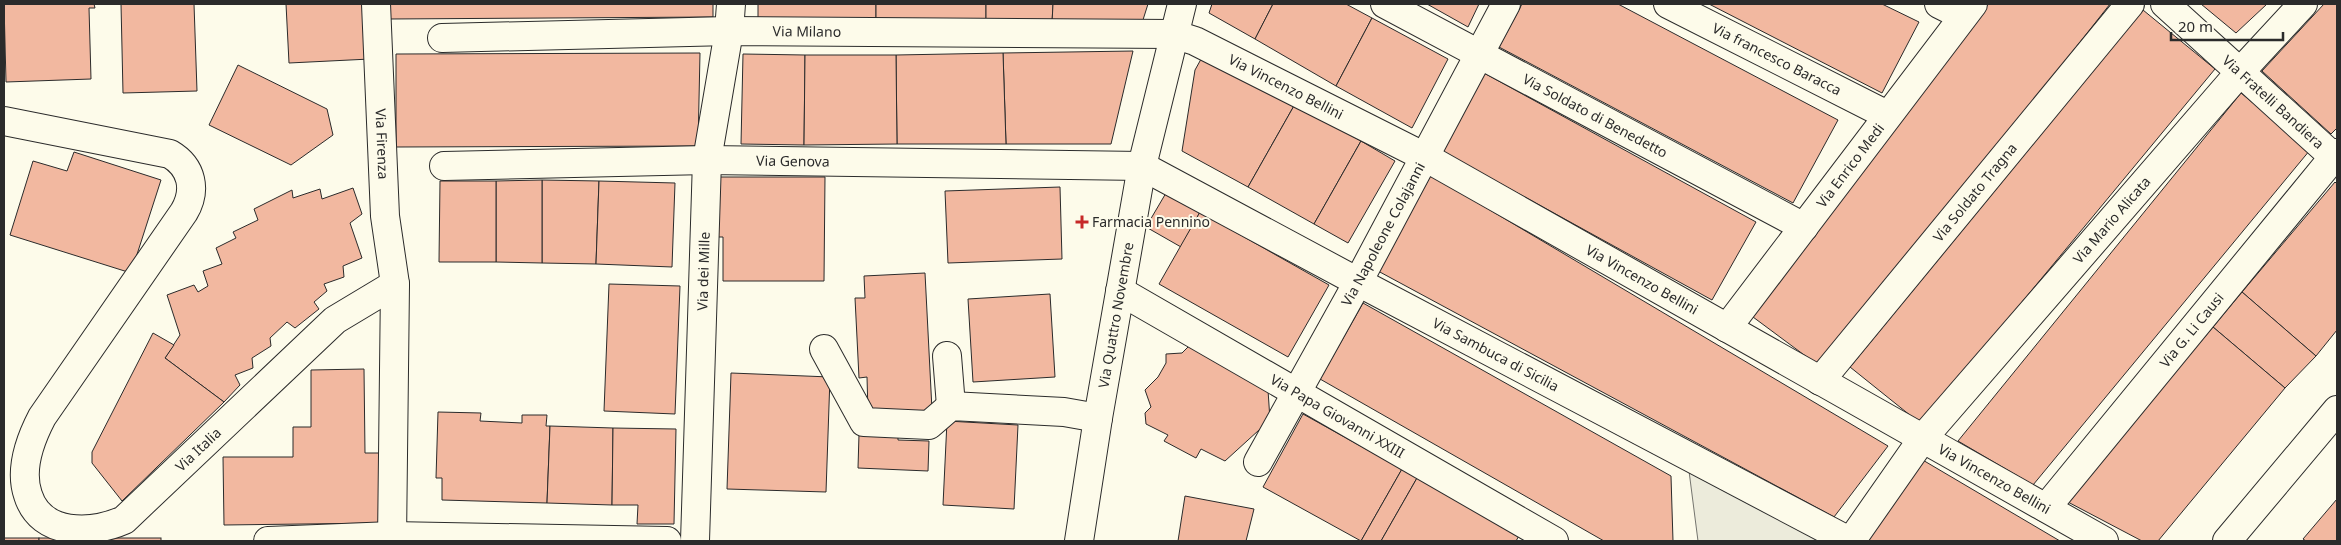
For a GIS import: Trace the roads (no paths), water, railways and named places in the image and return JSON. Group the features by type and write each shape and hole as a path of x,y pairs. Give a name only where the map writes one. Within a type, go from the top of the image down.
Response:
{"street":[{"name":"Via Firenza","path":"376,4 385,216 395,284"},
{"name":"Via dei Mille","path":"695,541 707,160 729,31 731,4"},
{"name":"Via Quattro Novembre","path":"1079,541 1098,418 1142,166 1173,34 1182,4"},
{"name":"Via Soldato di Benedetto","path":"1385,4 1804,227"},
{"name":"Via Napoleone Colajanni","path":"1258,462 1358,282 1506,4"},
{"name":"Via francesco Baracca","path":"1668,4 1887,115"},
{"path":"1939,4 1968,10"},
{"name":"Via Soldato Tragna","path":"1820,381 2130,4"},
{"name":"Via Fratelli Bandiera","path":"2165,4 2336,156"},
{"name":"Via Mario Alicata","path":"1850,541 1923,438 2241,72 2303,4"},
{"name":"Via Enrico Medi","path":"1728,328 1968,10"},
{"name":"Via Milano","path":"442,38 729,31 1173,34"},
{"name":"Via Vincenzo Bellini","path":"1173,34 1195,42 1425,157 2104,541"},
{"name":"Via Italia","path":"4,121 170,154 184,165 192,181 190,198 184,212 32,434 27,453 28,495 34,507 48,520 57,525 75,530 92,530 124,520 335,320 395,284"},
{"name":"Via G. Li Causi","path":"2046,508 2336,156"},
{"name":"Via Genova","path":"444,166 707,160 1142,166"},
{"name":"Via Sambuca di Sicilia","path":"1142,166 1850,541"},
{"path":"392,538 395,284"},
{"name":"Via Papa Giovanni XXIII","path":"1120,291 1554,541"},
{"path":"824,349 864,422 929,425 951,406 1064,412 1098,418"},
{"path":"947,356 951,406"},
{"path":"2226,541 2337,410"},
{"path":"268,541 392,538 667,541"}],"place":[{"name":"Farmacia Pennino","path":"1082,222"}]}
